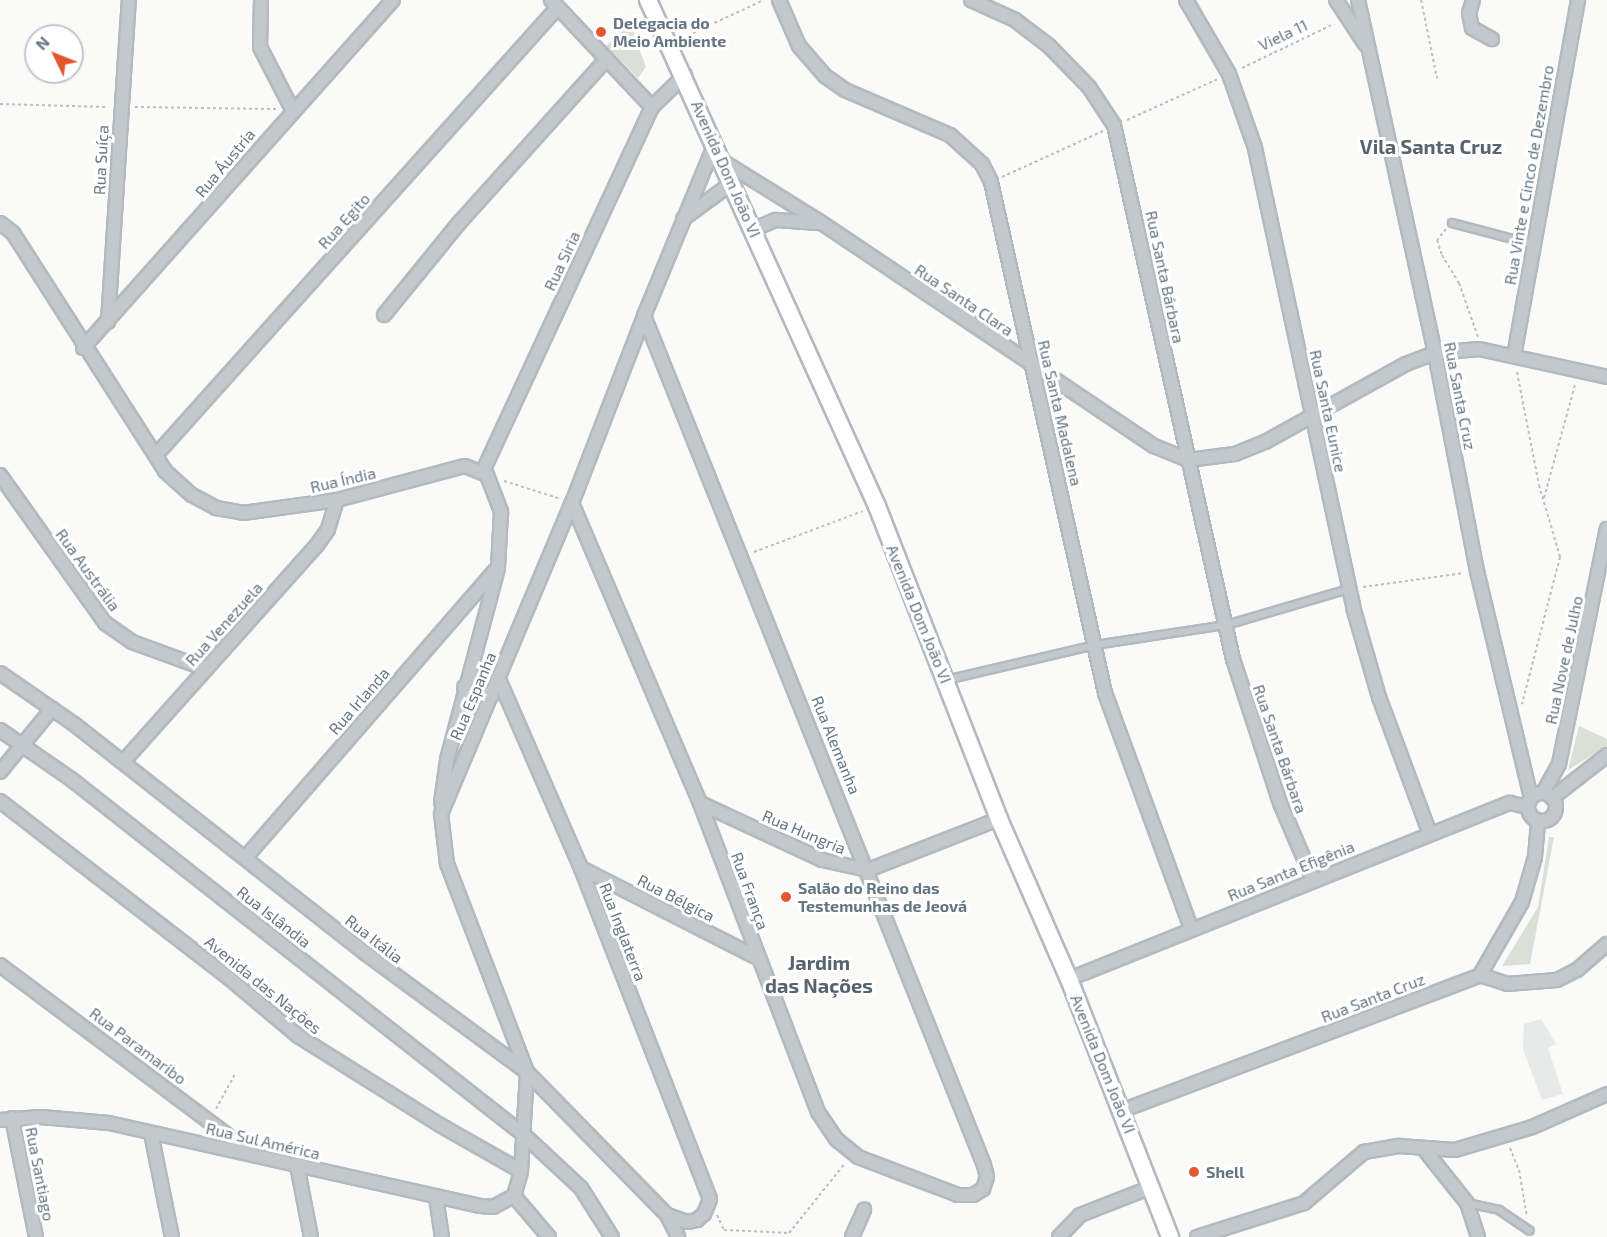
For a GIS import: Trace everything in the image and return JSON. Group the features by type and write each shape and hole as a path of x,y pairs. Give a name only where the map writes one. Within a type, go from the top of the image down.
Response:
{"street":[{"name":"Rua Suíça","path":"108,322 129,0"},
{"path":"261,0 260,47 292,109"},
{"name":"Rua Áustria","path":"83,348 292,109 393,0"},
{"name":"Avenida Dom João VI","path":"648,0 685,75 752,230 877,506 999,819 1069,979 1170,1237"},
{"name":"Rua Santa Madalena","path":"779,0 799,46 825,76 845,90 950,135 982,164 991,182 1115,728 1191,928"},
{"name":"Rua Santa Bárbara","path":"971,0 1015,20 1049,46 1089,87 1114,125 1188,460 1242,689 1280,803 1313,880"},
{"name":"Rua Santa Eunice","path":"1186,0 1229,74 1255,148 1348,589 1379,697 1430,834"},
{"path":"1336,0 1368,48"},
{"name":"Rua Santa Cruz","path":"1358,0 1529,802"},
{"path":"1473,0 1469,13 1472,28 1492,39"},
{"name":"Rua Vinte e Cinco de Dezembro","path":"1514,356 1532,244 1578,0"},
{"path":"554,4 605,61 652,106"},
{"name":"Rua Egito","path":"156,456 554,4"},
{"path":"384,315 459,223 605,61"},
{"name":"Rua Siria","path":"485,473 652,106 685,75"},
{"name":"Rua Espanha","path":"441,814 572,503 682,219 715,144"},
{"name":"Rua Santa Clara","path":"724,162 822,223 1033,367 1154,446 1188,460 1235,454 1313,416 1406,364 1435,353 1479,349 1607,377"},
{"path":"682,219 732,183"},
{"path":"771,193 776,220"},
{"path":"752,230 776,220 822,223"},
{"name":"Rua Índia","path":"0,223 13,233 83,348 165,471 192,495 216,508 243,513 337,500 457,468 485,473"},
{"name":"Rua Alemanha","path":"644,315 868,870 984,1165 987,1177 983,1189"},
{"path":"485,473 501,512 498,568 464,687 447,759 441,814 447,864 527,1072 521,1171 514,1196 549,1237"},
{"name":"Rua Austrália","path":"0,476 105,623 132,642 206,669"},
{"name":"Rua Venezuela","path":"123,762 317,545 328,529 337,500"},
{"name":"Rua França","path":"572,503 700,803 756,957 818,1112 836,1139 853,1153 881,1167 958,1195 973,1195 983,1189"},
{"name":"Rua Nove de Julho","path":"1538,821 1553,815 1548,796 1559,764 1607,529"},
{"name":"Rua Irlanda","path":"246,857 498,568"},
{"name":"Rua Itália","path":"0,673 123,762 365,953 527,1072 667,1215 678,1237"},
{"name":"Rua Inglaterra","path":"499,679 581,868 710,1199"},
{"path":"464,687 492,696"},
{"path":"0,772 52,709"},
{"name":"Rua Islândia","path":"0,730 24,745 524,1135 581,1188 612,1237"},
{"path":"1607,755 1548,796 1529,802 1538,821 1535,857 1522,902 1480,975 1507,984 1557,980 1577,970 1607,944"},
{"name":"Avenida das Nações","path":"0,801 229,978 298,1036 521,1171"},
{"name":"Rua Santa Efigênia","path":"1069,979 1191,928 1510,803 1529,802"},
{"name":"Rua Hungria","path":"700,803 822,860 868,870"},
{"path":"868,870 999,819"},
{"name":"Rua Bélgica","path":"581,868 756,957"},
{"name":"Rua Paramaribo","path":"0,965 254,1156"},
{"name":"Rua Santa Cruz","path":"1121,1111 1480,975"},
{"path":"1197,1237 1304,1203 1364,1152 1399,1146 1455,1150 1505,1136 1607,1094"},
{"name":"Rua Sul América","path":"6,1119 77,1120 151,1133 436,1197 493,1207 514,1196"},
{"name":"Rua Santiago","path":"6,1119 36,1237"},
{"path":"151,1133 172,1237"},
{"path":"1424,1149 1467,1203 1478,1237"},
{"path":"297,1165 311,1237"},
{"path":"1059,1237 1080,1215 1152,1187"},
{"path":"436,1197 442,1237"},
{"path":"667,1215 687,1222 697,1220 704,1214 710,1199"},
{"path":"852,1237 864,1210"}],"lane":[{"path":"1452,223 1532,244"},
{"path":"945,680 1095,645 1226,625 1348,589"},
{"path":"1467,1203 1498,1210 1530,1231"}],"path":[{"path":"669,44 764,0"},
{"path":"1421,0 1437,78"},
{"name":"Viela 11","path":"1229,74 1347,18"},
{"path":"0,104 292,109"},
{"path":"1452,223 1437,240 1468,304 1479,349"},
{"path":"1514,356 1543,501 1560,557 1514,736"},
{"path":"1543,501 1579,371"},
{"path":"485,473 572,503"},
{"path":"742,557 877,506"},
{"path":"1348,589 1478,571"},
{"path":"209,1121 236,1072"},
{"path":"1505,1136 1519,1170 1530,1231"},
{"path":"710,1199 724,1230 789,1233 853,1153"}],"shaded area":[{"path":"630,24 646,67 638,78 606,46"},
{"path":"1579,726 1607,739 1607,746 1568,770"},
{"path":"1549,837 1554,837 1530,964 1502,966 1538,907"},
{"path":"1541,1019 1556,1044 1548,1048 1563,1094 1542,1100 1523,1049 1524,1024"}],"place":[{"name":"Delegacia do Meio Ambiente","path":"601,32"},
{"name":"Salão do Reino das Testemunhas de Jeová","path":"786,897"},
{"name":"Shell","path":"1194,1172"}],"district":[{"name":"Vila Santa Cruz","path":"1431,146"},
{"name":"Jardim das Nações","path":"819,974"}]}
